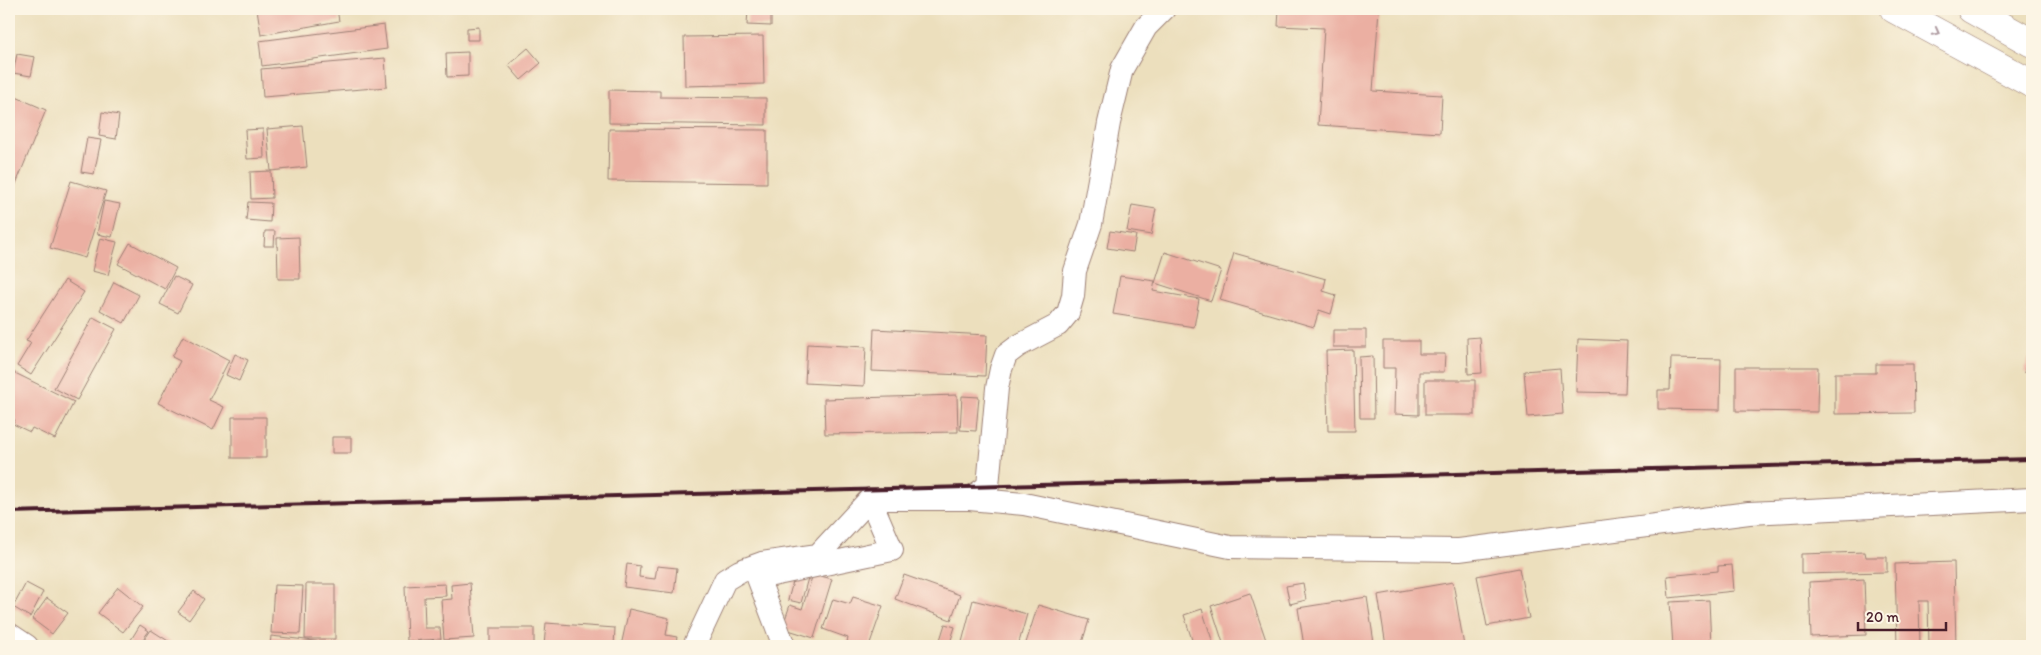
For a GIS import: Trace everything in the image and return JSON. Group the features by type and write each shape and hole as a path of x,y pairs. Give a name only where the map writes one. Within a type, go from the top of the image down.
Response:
{"highway":[{"path":"1894,9 2032,84"},
{"path":"1971,9 2032,43"}],"street":[{"path":"969,499 988,486 997,388 1000,368 1006,355 1018,346 1058,326 1068,313 1075,271 1091,224 1109,123 1122,69 1146,27 1164,9"},
{"path":"694,646 725,580 740,571 762,563 818,555 870,499 969,499 1024,504 1230,547 1459,550 1749,513 2032,499"},
{"path":"784,646 758,578 892,550 870,499"},
{"path":"9,634 27,646"}],"building":[{"path":"257,9 337,9 339,21 261,35"},
{"path":"748,9 771,9 771,26 747,25"},
{"path":"1279,9 1379,9 1373,91 1442,95 1440,133 1318,125 1324,28 1278,26"},
{"path":"384,25 387,49 262,66 259,41"},
{"path":"479,27 479,40 467,40 467,28"},
{"path":"763,36 764,84 685,86 684,37"},
{"path":"528,48 541,63 521,80 508,65"},
{"path":"468,52 468,76 447,77 446,53"},
{"path":"17,54 35,57 31,76 13,73"},
{"path":"385,58 387,87 263,97 261,69"},
{"path":"609,90 660,91 660,97 766,98 766,125 609,123"},
{"path":"9,94 46,110 9,201"},
{"path":"102,112 119,115 116,139 99,136"},
{"path":"303,126 307,167 271,171 267,129"},
{"path":"263,129 264,158 247,159 245,130"},
{"path":"609,129 767,130 767,183 608,181"},
{"path":"87,138 101,140 94,174 81,172"},
{"path":"271,171 272,198 251,199 250,172"},
{"path":"71,181 106,191 85,258 50,248"},
{"path":"104,201 120,204 112,237 97,234"},
{"path":"248,202 271,203 270,222 246,220"},
{"path":"1132,205 1156,209 1151,235 1127,231"},
{"path":"265,231 275,231 274,246 264,246"},
{"path":"1110,231 1136,235 1133,252 1107,248"},
{"path":"299,237 300,279 278,279 277,238"},
{"path":"100,238 117,242 108,275 92,271"},
{"path":"130,243 176,268 165,289 118,264"},
{"path":"1165,252 1221,270 1211,301 1155,283"},
{"path":"1234,253 1326,279 1323,291 1336,295 1331,314 1319,310 1314,327 1220,300"},
{"path":"174,276 192,285 178,313 160,304"},
{"path":"1120,276 1155,281 1153,291 1199,299 1194,327 1113,314"},
{"path":"65,280 84,292 31,375 17,366 31,343 26,341"},
{"path":"114,282 139,295 124,323 100,310"},
{"path":"93,317 116,329 77,400 54,388"},
{"path":"874,329 987,335 985,376 872,371"},
{"path":"1333,330 1366,330 1366,347 1333,347"},
{"path":"183,336 229,360 209,400 224,407 213,430 158,403 180,361 172,357"},
{"path":"1480,337 1482,373 1468,374 1467,338"},
{"path":"1578,339 1627,341 1625,393 1576,392"},
{"path":"1383,341 1419,341 1419,354 1445,354 1444,372 1419,372 1419,415 1394,414 1395,368 1383,368"},
{"path":"807,344 866,347 864,386 805,383"},
{"path":"1353,350 1355,431 1328,431 1326,351"},
{"path":"2032,350 2032,375 2024,372"},
{"path":"235,354 248,360 239,381 226,375"},
{"path":"1373,356 1374,418 1360,418 1359,357"},
{"path":"1671,358 1721,359 1720,410 1658,409 1658,390 1670,390"},
{"path":"1876,364 1913,364 1914,413 1835,414 1835,373 1876,373"},
{"path":"1736,367 1818,367 1817,412 1736,411"},
{"path":"1560,368 1563,414 1528,417 1524,371"},
{"path":"13,372 74,402 55,439 32,428 30,432 13,424 15,420 9,416 9,380"},
{"path":"1425,380 1475,380 1475,415 1425,415"},
{"path":"957,395 958,432 825,434 824,399"},
{"path":"962,396 979,397 976,431 960,430"},
{"path":"232,417 266,417 266,458 232,458"},
{"path":"332,437 351,437 351,453 332,453"},
{"path":"1865,552 1866,557 1887,557 1887,572 1801,574 1801,554"},
{"path":"1954,562 1956,646 1929,646 1928,601 1919,601 1920,646 1897,646 1895,564"},
{"path":"627,564 640,566 639,577 655,579 657,566 677,568 674,593 624,587"},
{"path":"1732,565 1734,591 1669,598 1667,576 1718,571 1718,566"},
{"path":"1519,568 1529,618 1487,626 1477,576"},
{"path":"795,574 808,578 801,603 788,600"},
{"path":"813,574 832,579 814,638 782,628 790,605 802,609"},
{"path":"904,575 960,595 951,620 895,599"},
{"path":"1864,579 1866,635 1811,637 1809,582"},
{"path":"1453,582 1464,646 1386,646 1378,595"},
{"path":"26,583 43,592 30,617 13,607"},
{"path":"470,583 474,638 444,640 441,600 452,599 451,585"},
{"path":"1303,583 1306,600 1290,604 1286,586"},
{"path":"306,584 335,584 335,639 305,639"},
{"path":"445,584 446,596 424,597 425,628 440,628 441,639 407,641 405,586"},
{"path":"274,585 303,586 300,634 271,633"},
{"path":"118,587 143,607 123,632 98,613"},
{"path":"194,591 204,599 189,620 178,612"},
{"path":"1250,593 1268,646 1224,646 1211,606"},
{"path":"853,597 883,606 869,646 846,646 848,638 823,629 833,599 850,604"},
{"path":"1367,597 1374,643 1353,646 1304,646 1298,608"},
{"path":"47,598 68,613 52,634 32,619"},
{"path":"973,600 1027,614 1018,646 961,646"},
{"path":"1709,600 1711,646 1673,646 1670,602"},
{"path":"1038,605 1089,620 1081,646 1025,646"},
{"path":"629,609 669,618 666,635 677,637 675,646 621,646"},
{"path":"1202,609 1214,646 1194,646 1184,615"},
{"path":"546,623 615,628 614,646 544,646"},
{"path":"945,624 955,627 950,643 940,640"},
{"path":"140,625 149,631 138,646 134,646 129,643"},
{"path":"490,628 534,628 534,646 490,646"},
{"path":"151,630 176,646 140,646"},
{"path":"271,636 341,644 341,646 270,646"},
{"path":"1865,642 1865,646 1830,646 1830,645"},
{"path":"442,643 474,644 474,646 442,646"}],"railway":[{"path":"9,512 2032,459"}]}
